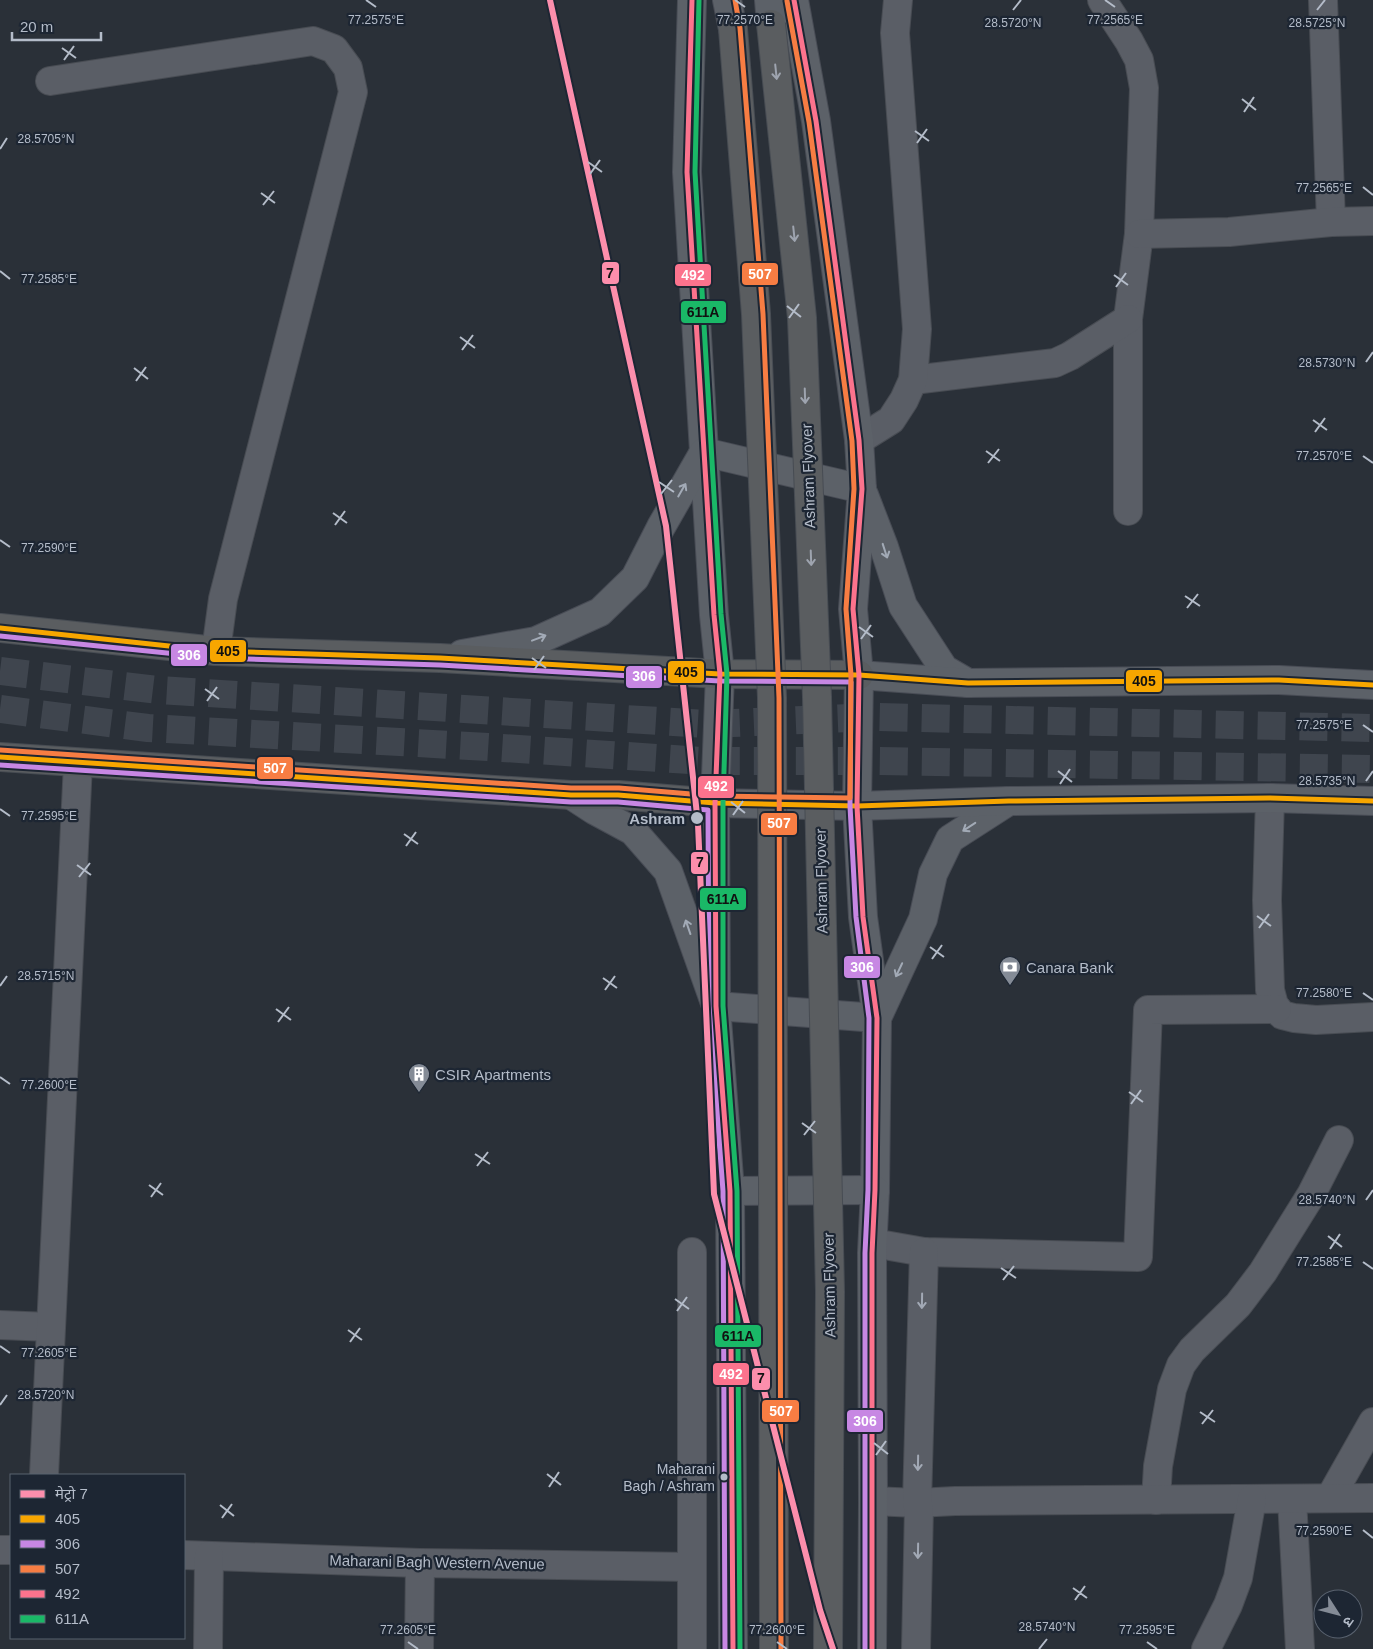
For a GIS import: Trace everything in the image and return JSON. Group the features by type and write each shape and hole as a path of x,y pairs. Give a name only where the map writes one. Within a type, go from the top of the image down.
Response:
{"highway":[{"name":"Ashram Flyover","path":"770,12 802,318 817,697 830,1292 828,1649"},
{"path":"733,29 756,314 772,698 774,1649"},
{"path":"0,628 216,651 440,658 720,674 859,675"},
{"path":"0,757 571,795 618,795 715,803"}],"main road":[{"path":"692,0 687,172 714,615 720,674 715,803 716,1006 730,1191 733,1649"},
{"path":"727,0 733,29"},
{"path":"794,0 816,121 859,440 862,488 853,608 859,675 857,806 863,917 877,1018 873,1243 874,1501 872,1649"},
{"path":"704,452 862,488"},
{"path":"440,658 536,641 600,612 635,578 661,527 704,452"},
{"path":"862,488 903,606 944,669 968,683"},
{"path":"859,675 968,683 1279,680 1373,685"},
{"path":"571,795 633,831 668,870 716,1006"},
{"path":"715,803 857,806 1009,801 1270,798 1373,801"},
{"path":"877,1018 923,918 933,874 950,839 1009,801"},
{"path":"716,1006 877,1018"},
{"path":"730,1191 875,1190"}],"street":[{"path":"859,440 891,420 904,400 913,380 917,330 895,33 898,0"},
{"path":"1102,0 1139,60 1144,88 1139,234 1128,319 1128,511"},
{"path":"1323,0 1331,222"},
{"path":"50,81 313,41 334,49 348,68 353,92 223,599 216,651"},
{"path":"1139,234 1229,232 1331,222 1373,221"},
{"path":"913,380 1055,363 1070,356 1128,319"},
{"path":"44,1474 78,763"},
{"path":"1270,798 1267,918 1270,990 1274,1005 1282,1015 1294,1018 1316,1020 1373,1017"},
{"path":"873,1243 924,1252 1138,1257 1148,1010 1277,1009"},
{"path":"1156,1500 1158,1466 1172,1389 1181,1365 1192,1350 1238,1305 1263,1272 1311,1195 1339,1140"},
{"path":"692,1252 692,1649"},
{"path":"916,1649 917,1503 924,1252"},
{"path":"0,1325 50,1327"},
{"path":"1330,1498 1373,1422"},
{"path":"874,1501 917,1503 1373,1498"},
{"path":"1206,1649 1228,1605 1238,1578 1252,1499"},
{"path":"1292,1499 1300,1649"},
{"path":"196,1556 208,1649"},
{"name":"Maharani Bagh Western Avenue","path":"196,1556 420,1563 691,1567"},
{"path":"419,1649 420,1563"}],"tunnel":[{"path":"0,671 158,690 707,724 876,717 1373,728"},
{"path":"0,709 148,728 704,761 875,761 1373,769"}],"metro line":[{"name":"7","path":"550,0 666,526 698,824 714,1194 820,1610 833,1649"}],"transit line":[{"name":"492","path":"692,0 687,172 714,615 720,674 715,803 716,1006 730,1191 733,1649"},
{"name":"611A","path":"699,0 695,172 721,614 727,674 723,803 723,1006 737,1191 740,1649"},
{"name":"507","path":"735,0 740,28 763,314 779,698 781,1649"},
{"name":"492","path":"794,0 816,121 859,440 862,489 853,609 859,675 857,806 863,917 877,1018 875,1190 872,1253 872,1649"},
{"name":"507","path":"0,750 571,788 619,788 715,796 850,798 851,675 846,609 854,489 852,441 809,122 787,1"},
{"name":"405","path":"0,628 216,651 440,658 720,674 859,675 968,683 1279,680 1373,685"},
{"name":"306","path":"0,636 216,658 440,665 720,681 851,682 850,806 856,917 869,1018 868,1190 865,1253 865,1649"},
{"name":"405","path":"0,757 571,795 618,795 715,803 857,806 1009,801 1270,798 1373,801"},
{"name":"306","path":"0,765 571,802 618,802 708,810 709,1006 723,1191 725,1649"}],"place":[{"name":"Ashram","path":"697,818"},
{"name":"Canara Bank","path":"1010,986"},
{"name":"CSIR Apartments","path":"419,1093"},
{"name":"Maharani Bagh / Ashram","path":"724,1477"}]}
